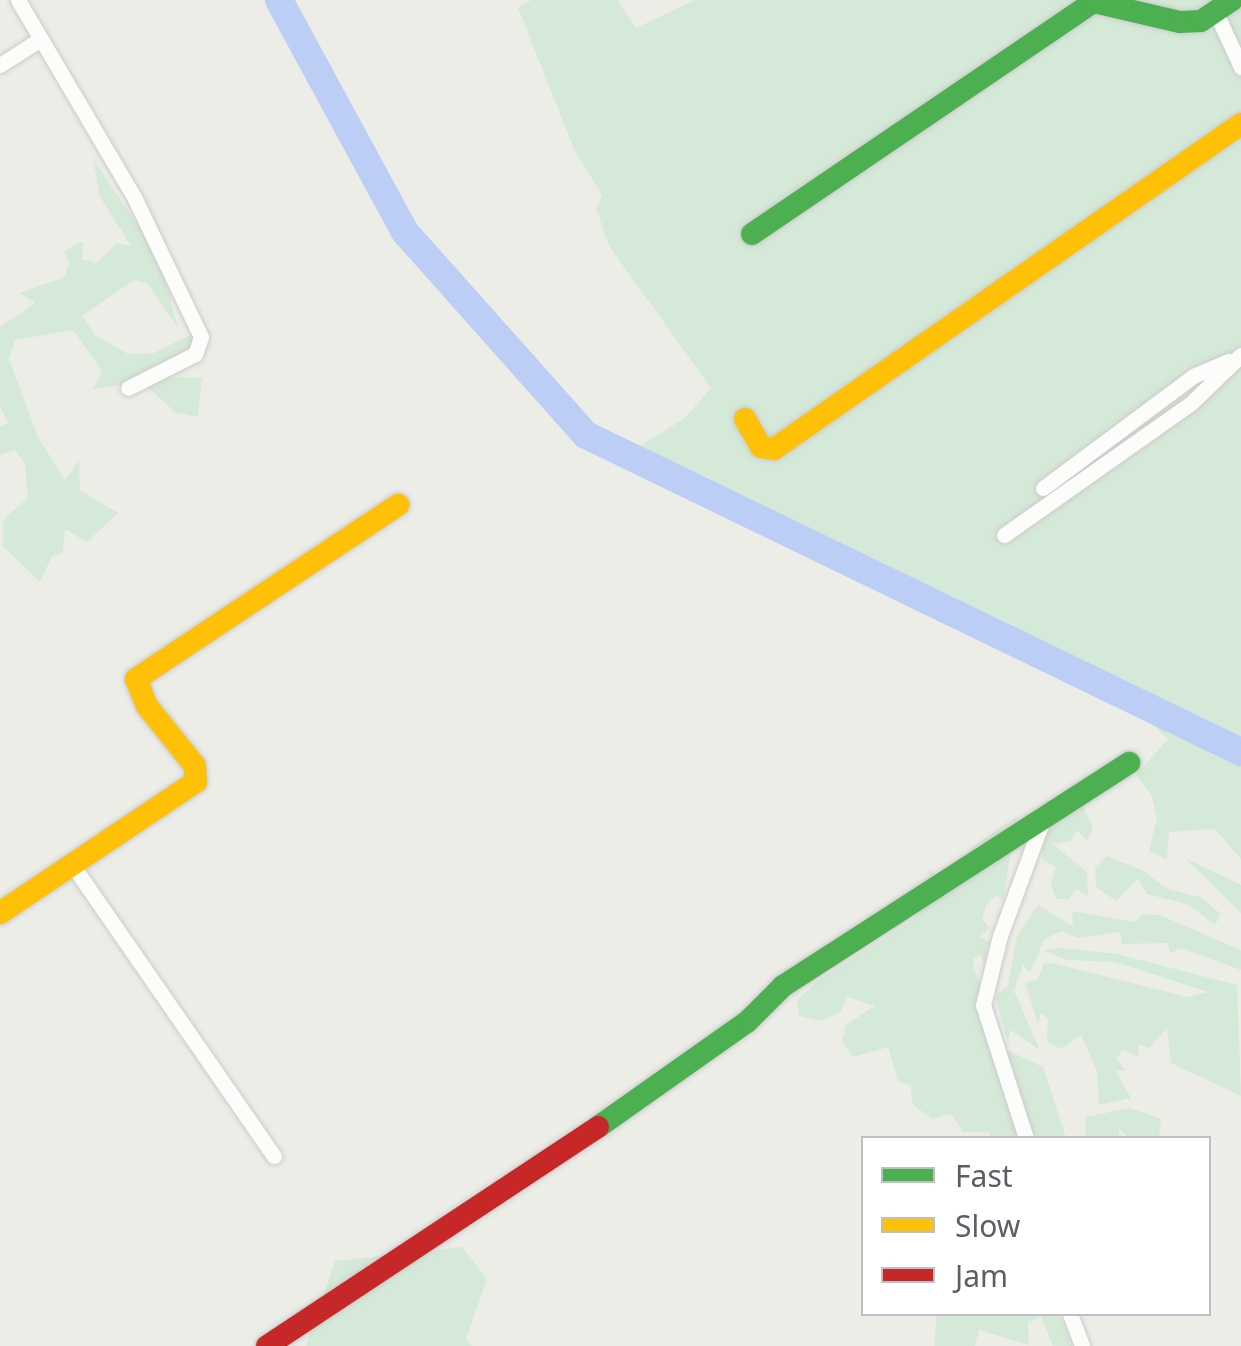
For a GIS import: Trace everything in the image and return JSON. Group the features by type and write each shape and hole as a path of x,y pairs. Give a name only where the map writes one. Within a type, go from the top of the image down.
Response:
{"street":[{"path":"18,0 135,199 201,337 195,354 128,388"},
{"path":"752,234 1094,2 1167,22 1224,6 1241,67"},
{"path":"0,64 40,40"},
{"path":"745,418 761,447 774,449 1241,124"},
{"path":"1043,488 1193,376 1239,356"},
{"path":"1004,535 1175,415 1239,356"},
{"path":"0,913 196,782 194,766 147,706 136,679 398,505"},
{"path":"267,1346 659,1087 747,1022 783,986 1129,762"},
{"path":"1025,1136 983,1006 1000,936 1045,814"},
{"path":"73,866 274,1156"},
{"path":"1071,1316 1082,1346"}],"green space":[{"path":"531,0 618,0 636,28 695,0 1241,0 1241,859 1215,829 1169,832 1167,860 1149,851 1157,819 1151,794 1136,775 1168,739 1155,727 1178,718 632,451 685,418 711,388 609,246 596,208 602,195 575,151 518,8"},
{"path":"93,159 159,257 178,328 147,283 134,280 82,316 95,335 128,354 154,353 196,332 189,358 150,377 202,378 198,417 175,412 142,382 93,389 102,371 73,330 15,340 9,359 38,437 65,480 79,460 80,490 118,513 87,542 65,529 63,553 52,556 40,582 3,546 3,520 28,498 25,464 15,450 0,455 0,427 8,423 0,406 0,327 35,303 20,293 65,277 69,262 64,251 83,241 82,259 96,263 117,243 131,246 100,197"},
{"path":"1083,806 1093,828 1087,841 1077,830 1071,841 1053,844 1087,872 1088,896 1076,889 1069,899 1056,899 1051,883 1056,867 1043,860 1041,843 1055,820"},
{"path":"1017,816 1003,900 996,895 986,905 982,919 990,928 980,937 989,942 984,963 980,954 973,959 1007,1050 1043,1067 1065,1136 991,1136 988,1132 963,1132 951,1114 932,1119 912,1104 911,1086 898,1081 888,1047 853,1057 842,1041 846,1025 875,1006 847,997 840,1012 821,1021 799,1016 797,1000 819,980 910,922 928,903 929,869 953,890 974,877 971,848"},
{"path":"1107,856 1144,871 1167,889 1200,897 1221,914 1215,925 1187,904 1147,894 1138,879 1116,901 1096,887 1095,868"},
{"path":"1185,858 1241,885 1241,913 1214,886"},
{"path":"1038,905 1073,926 1072,911 1134,922 1143,914 1160,915 1241,950 1241,970 1181,948 1170,953 1168,943 1122,944 1120,932 1078,938 1061,931 1044,940 1030,973 1023,965 1014,991 1040,1050 1010,1030 1008,1042 995,996 1008,986 1017,936"},
{"path":"1060,948 1117,954 1237,985 1241,1096 1171,1063 1167,1029 1149,1048 1139,1045 1138,1057 1122,1049 1117,1059 1125,1070 1116,1071 1131,1098 1099,1105 1097,1071 1081,1035 1061,1049 1047,1042 1048,1019 1041,1013 1038,1024 1025,982 1037,980 1044,964 1052,963 1187,997 1208,992 1115,962 1067,960 1044,951"},
{"path":"1130,1108 1161,1119 1159,1136 1127,1136 1118,1128 1120,1136 1086,1136 1085,1117"},
{"path":"462,1247 487,1279 466,1339 472,1346 306,1346 335,1261"},
{"path":"937,1316 1041,1316 1028,1322 1029,1345 979,1330 975,1346 934,1346"},
{"path":"1041,1316 1059,1316 1072,1346 1053,1346"}],"waterway":[{"path":"279,0 405,232 586,435 1241,752"}],"traffic: fast":[{"path":"752,234 1094,2 1180,22 1201,21 1232,0"},
{"path":"598,1127 747,1022 783,986 1129,763"}],"traffic: slow":[{"path":"745,419 761,447 774,449 1241,124"},
{"path":"0,913 196,782 195,766 147,706 136,679 398,505"}],"traffic: jam":[{"path":"267,1346 598,1127"}]}
